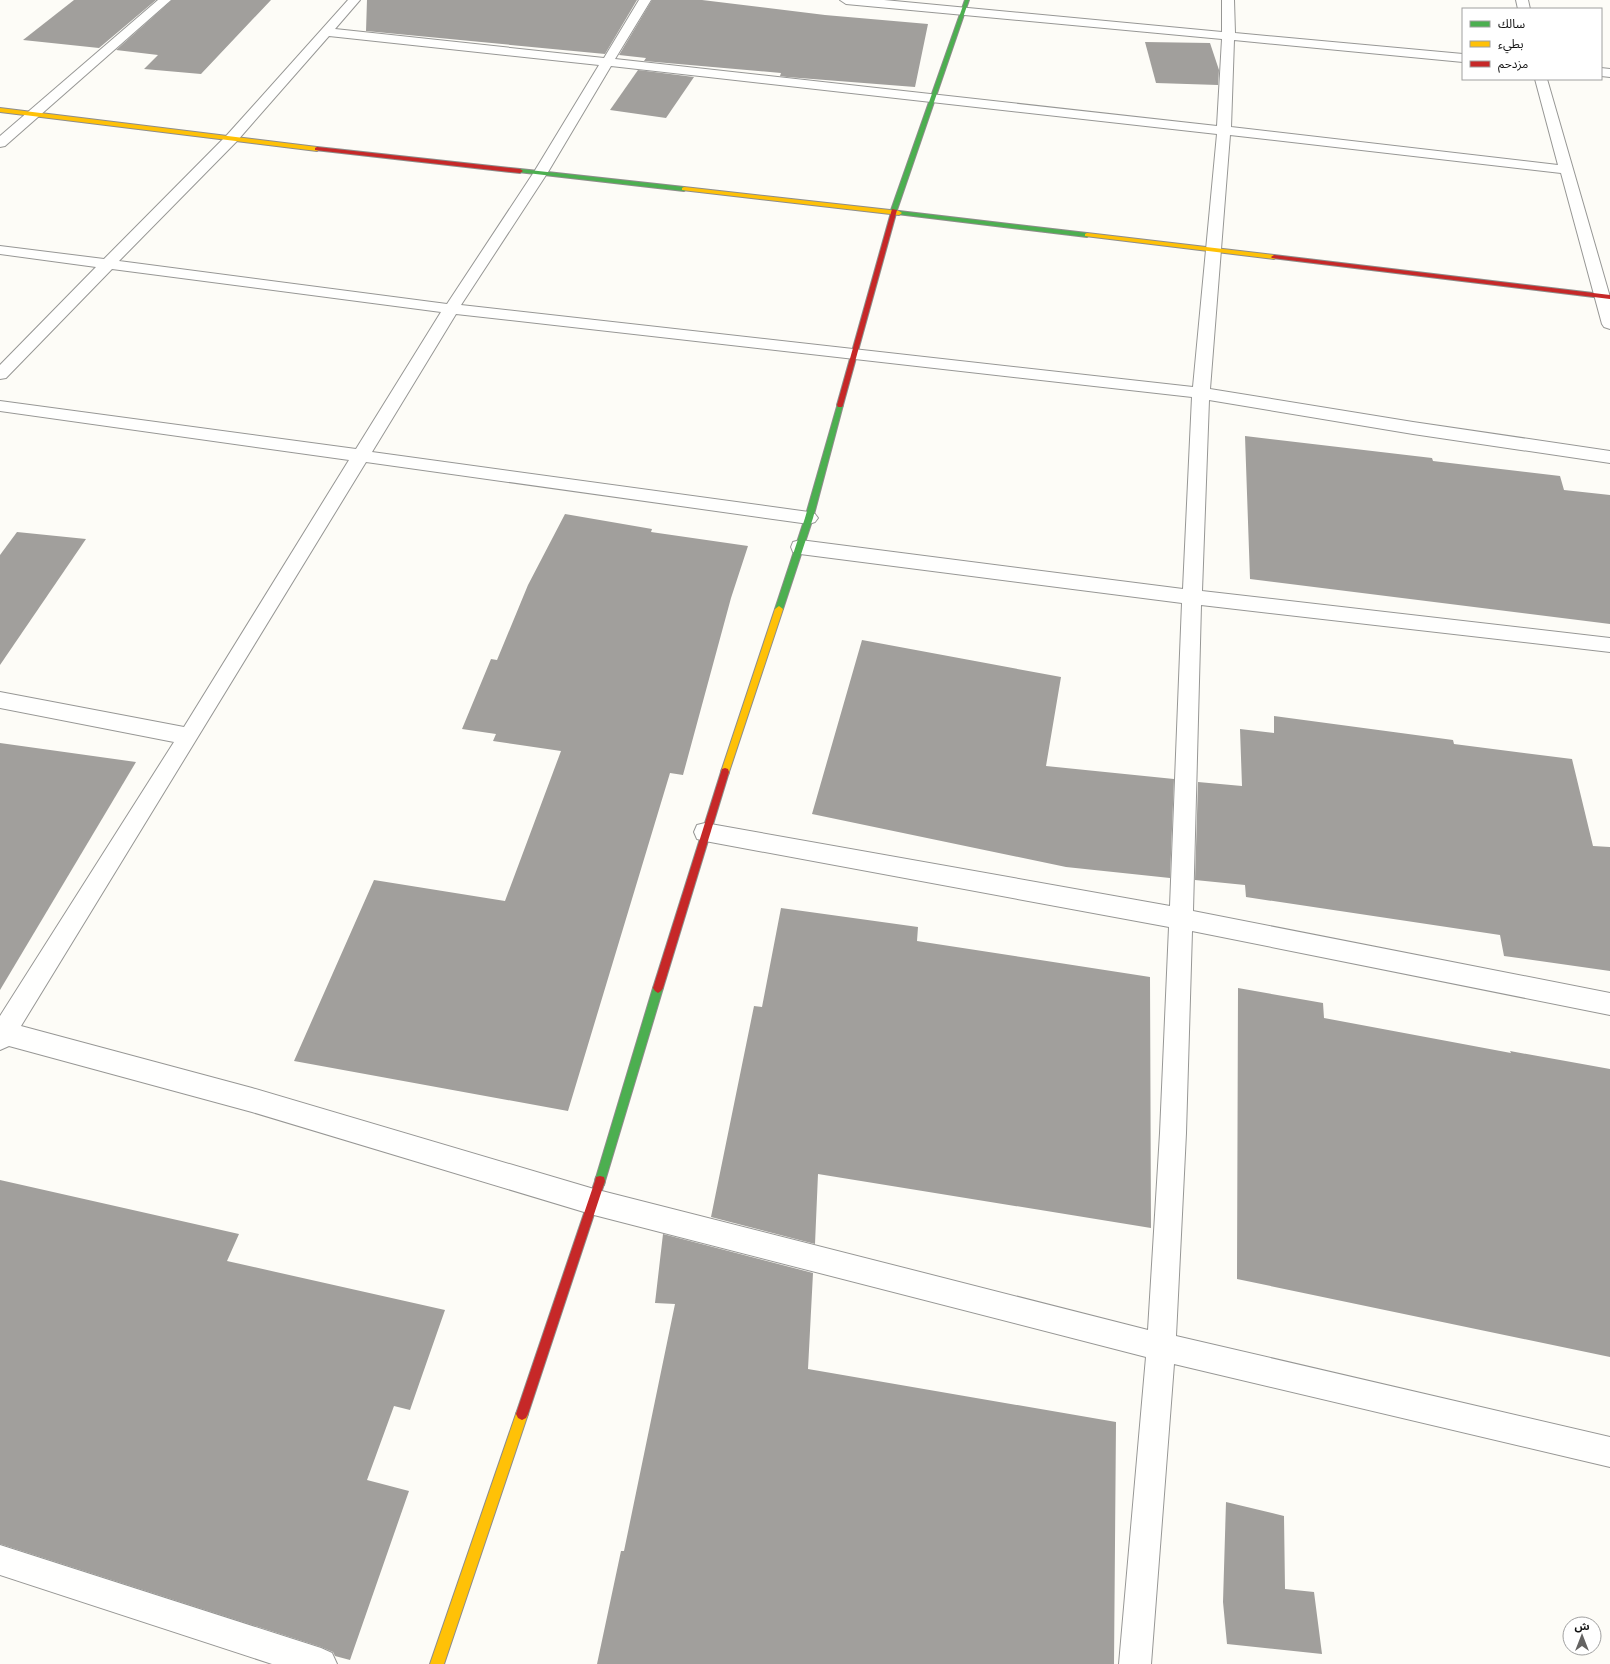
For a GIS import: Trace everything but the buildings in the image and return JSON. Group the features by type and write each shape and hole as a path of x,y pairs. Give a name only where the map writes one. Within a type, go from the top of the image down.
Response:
{"street":[{"path":"0,143 165,0"},
{"path":"0,374 232,138 324,32 354,0"},
{"path":"646,0 541,172 451,309 190,736 1,1034 252,1100 594,1202 1162,1347 1610,1452"},
{"path":"846,0 964,5 1229,35 1462,58"},
{"path":"1135,1664 1162,1347 1182,919 1200,393 1212,249 1225,130 1229,35 1228,0"},
{"path":"437,1664 594,1202 706,832 810,518 856,353 893,212 964,5"},
{"path":"324,32 608,64 932,97 1567,170"},
{"path":"1541,80 1606,297 1610,324"},
{"path":"0,110 345,152 541,172 1212,249 1606,297"},
{"path":"0,250 451,309 856,353 1200,393 1413,428 1610,457"},
{"path":"0,406 360,457 810,518"},
{"path":"800,547 1192,597 1610,644"},
{"path":"0,700 190,736"},
{"path":"706,832 1182,919 1610,1004"},
{"path":"0,1560 321,1664"}],"traffic: fast":[{"path":"894,210 967,0"},
{"path":"520,171 684,189"},
{"path":"899,213 1087,235"},
{"path":"779,609 809,518 840,405"},
{"path":"600,1181 658,988"}],"traffic: slow":[{"path":"0,110 317,149"},
{"path":"684,189 899,213"},
{"path":"1087,235 1274,257"},
{"path":"725,772 779,609"},
{"path":"437,1664 522,1414"}],"traffic: jam":[{"path":"317,149 520,171"},
{"path":"840,405 894,210"},
{"path":"1274,257 1610,297"},
{"path":"658,988 725,772"},
{"path":"522,1414 600,1181"}]}
